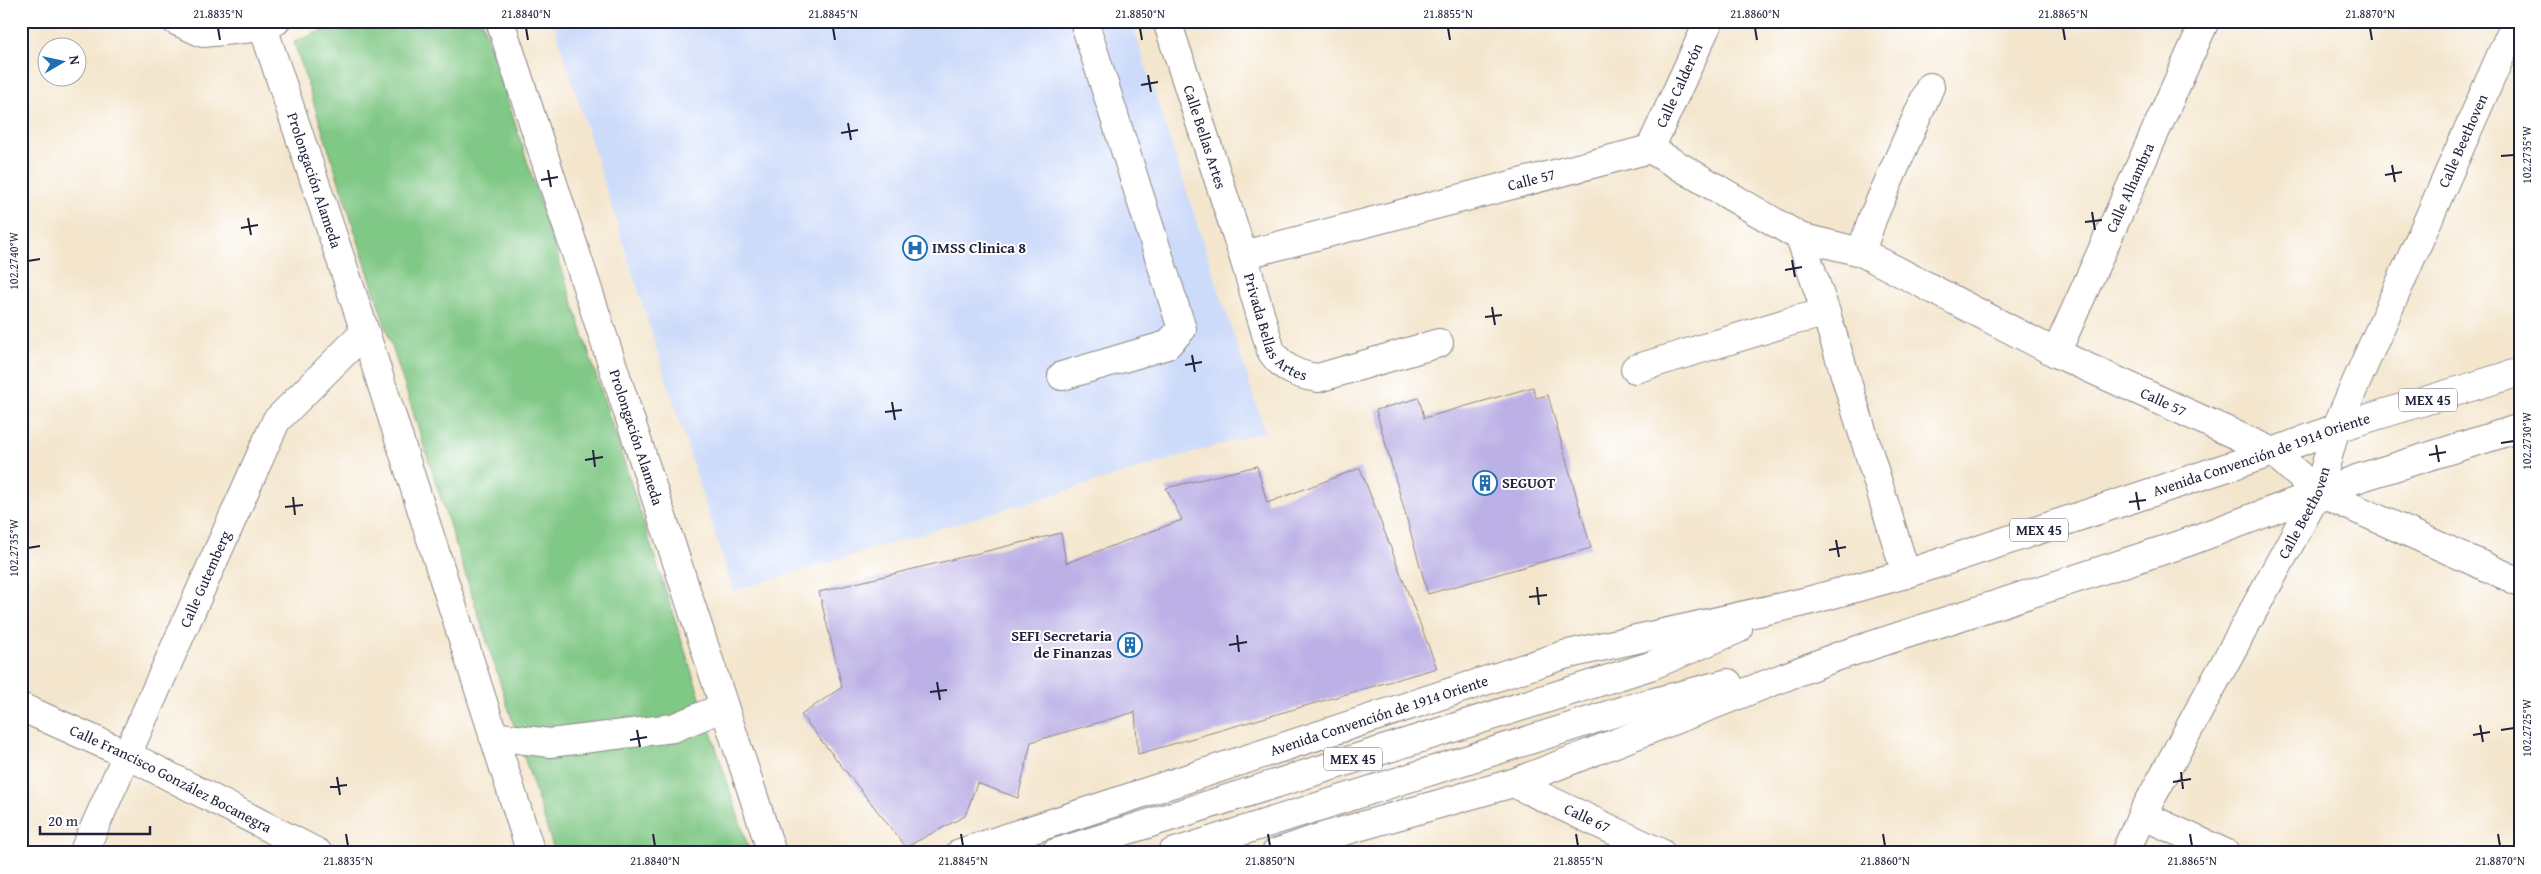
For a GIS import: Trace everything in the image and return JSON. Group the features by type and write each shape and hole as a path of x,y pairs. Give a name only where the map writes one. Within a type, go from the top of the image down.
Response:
{"main road":[{"path":"176,21 205,25 267,23"},
{"name":"Prolongación Alameda","path":"500,21 772,853"},
{"path":"1062,376 1168,345 1182,329 1084,21"},
{"name":"Calle Bellas Artes","path":"1167,21 1244,255"},
{"name":"Calle Calderón","path":"1650,149 1709,21"},
{"name":"Calle Alhambra","path":"2056,353 2205,21"},
{"name":"Calle Beethoven","path":"2125,853 2142,815 2318,492 2336,428 2516,21"},
{"name":"Prolongación Alameda","path":"267,23 493,736 525,851"},
{"path":"1861,252 1873,217 1930,87"},
{"name":"Calle 57","path":"1244,255 1650,149 1800,237 1861,252 2056,353 2272,452 2318,492 2520,582"},
{"path":"1800,237 1826,313 1906,574"},
{"name":"Privada Bellas Artes","path":"1244,255 1271,351 1280,364 1299,375 1318,378 1439,343"},
{"path":"1635,369 1792,321 1826,313"},
{"name":"Calle Gutemberg","path":"83,853 276,421 366,332"},
{"name":"Avenida Convención de 1914 Oriente","path":"964,852 1564,655 1804,602 1906,574 2272,452 2336,428 2520,372"},
{"name":"MEX 45","path":"1172,853 1627,709 1836,656 2188,542 2318,492 2520,428"},
{"name":"Avenida Convención de 1914 Oriente","path":"1056,853 1650,666 1804,602"},
{"path":"1276,853 1317,845 1513,783 1836,656"},
{"name":"Calle Francisco González Bocanegra","path":"21,707 128,755 318,853"},
{"path":"493,736 550,743 673,728 724,707"},
{"name":"Calle 67","path":"1513,783 1661,853"},
{"path":"2142,815 2225,853"}],"shaded area":[{"name":"IMSS Clinica 8","path":"553,21 1131,21 1265,431 733,591"}],"green space":[{"path":"345,21 482,21 750,853 555,853 294,42"}],"building":[{"name":"SEGUOT","path":"1533,387 1536,398 1548,395 1591,548 1428,594 1376,410 1419,398 1424,418"},
{"name":"SEFI Secretaria de Finanzas","path":"1257,466 1267,503 1360,468 1437,668 1138,754 1135,712 1031,742 1018,798 977,783 965,816 906,847 801,715 842,687 819,592 1061,533 1066,563 1182,520 1166,488"}],"place":[{"name":"IMSS Clinica 8","path":"915,248"},
{"name":"SEGUOT","path":"1485,483"},
{"name":"SEFI Secretaria de Finanzas","path":"1130,645"}]}
